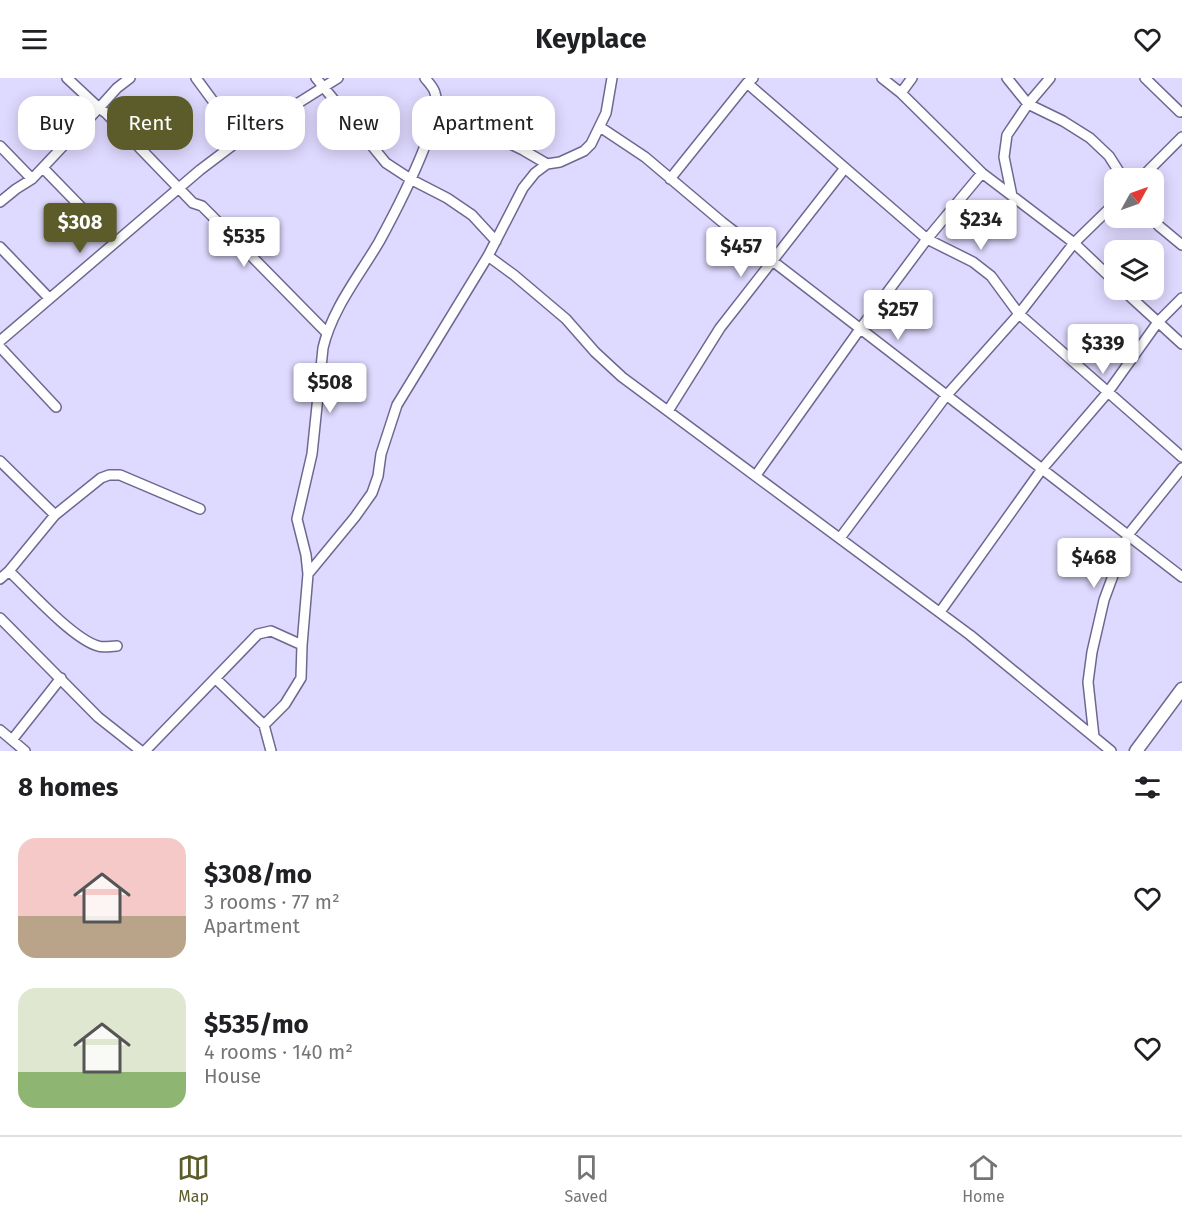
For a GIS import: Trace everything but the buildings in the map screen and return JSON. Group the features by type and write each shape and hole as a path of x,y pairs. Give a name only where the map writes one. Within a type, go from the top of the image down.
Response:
{"street":[{"path":"67,78 106,114 193,203 202,206 327,333"},
{"path":"0,202 15,189 32,179 117,88 130,78"},
{"path":"196,78 209,96"},
{"path":"316,78 386,163 472,215 496,241"},
{"path":"305,99 338,78"},
{"path":"308,574 372,493 378,476 381,454 397,405 488,256 523,188 535,173 548,164 560,162 584,151 591,144 606,113 612,78"},
{"path":"882,78 901,93 982,173 1074,243 1104,272"},
{"path":"901,93 912,78"},
{"path":"1007,78 1028,104 1063,121 1090,138 1109,156 1117,168"},
{"path":"1012,196 1004,157 1007,135 1028,104 1050,78"},
{"path":"1145,78 1181,112"},
{"path":"670,178 750,80 845,168 927,239 973,262 991,276 1019,314 1182,457"},
{"path":"431,81 435,96"},
{"path":"600,127 645,157 722,222 1182,577"},
{"path":"1151,168 1182,137"},
{"path":"0,146 32,179"},
{"path":"0,341 226,150"},
{"path":"264,725 285,704 301,678 308,574 297,519 312,454 323,348 327,333 339,307 379,242 412,180 424,150"},
{"path":"523,150 548,164"},
{"path":"43,168 115,242"},
{"path":"668,411 720,327 845,168"},
{"path":"756,475 927,239 982,173"},
{"path":"840,538 946,396 1019,314 1074,243 1104,214"},
{"path":"1161,228 1182,245"},
{"path":"0,247 49,298"},
{"path":"488,256 566,319 595,352 622,377 970,634 1111,751"},
{"path":"940,612 1042,469 1108,392 1158,322 1182,298"},
{"path":"1134,300 1182,344"},
{"path":"0,347 56,407"},
{"path":"0,461 55,515"},
{"path":"1094,738 1088,682 1092,652 1104,600 1128,535 1182,468"},
{"path":"0,579 55,515 81,493 109,475 120,475 200,509"},
{"path":"9,570 59,619 81,637 99,647 117,646"},
{"path":"0,618 98,717 143,751 258,634 271,631 302,645"},
{"path":"12,740 61,678"},
{"path":"216,679 264,725 271,751"},
{"path":"1136,751 1182,689"},
{"path":"0,730 25,751"}]}
